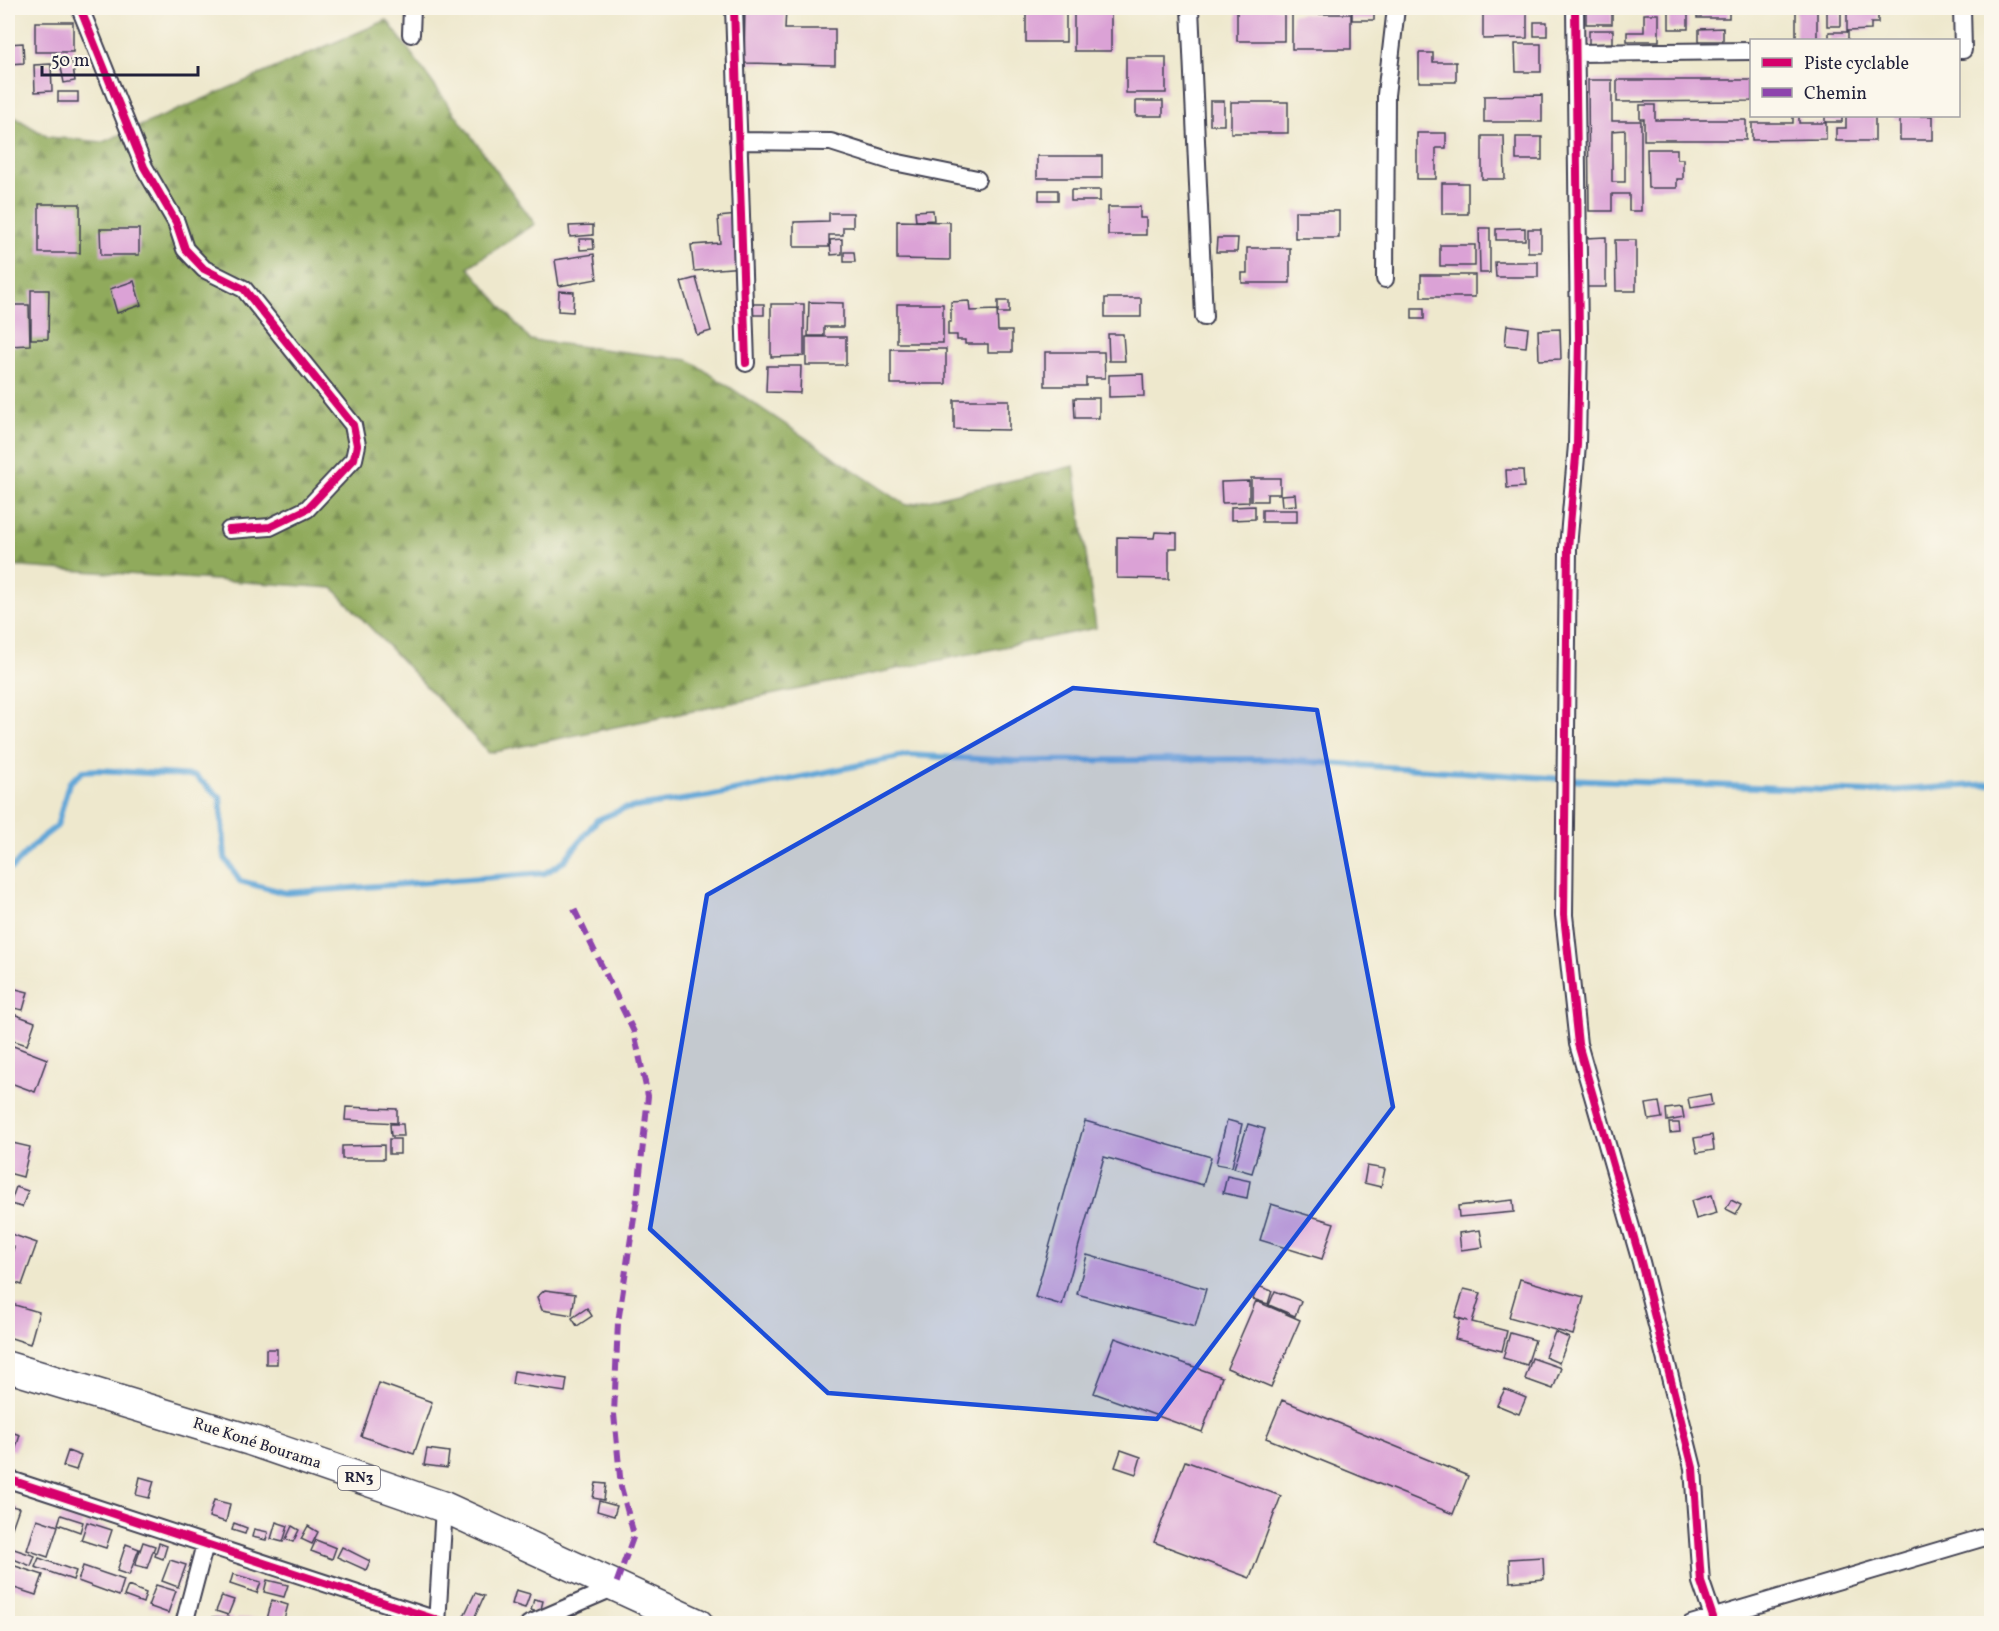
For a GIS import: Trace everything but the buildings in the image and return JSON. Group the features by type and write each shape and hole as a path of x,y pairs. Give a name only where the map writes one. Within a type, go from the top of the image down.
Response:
{"highway":[{"name":"Rue Koné Bourama","path":"8,1367 250,1440 444,1508 698,1623"}],"street":[{"path":"80,8 144,167 176,222 185,249 204,269 244,289 353,425 357,445 354,459 307,509 270,527 229,530"},
{"path":"411,34 412,8"},
{"path":"734,8 746,363"},
{"path":"1190,8 1204,317"},
{"path":"1385,279 1386,95 1396,8"},
{"path":"1575,8 1577,445 1568,548 1564,915 1578,1044 1641,1262 1693,1468 1701,1582 1713,1617"},
{"path":"1960,50 1963,50 1962,8"},
{"path":"1575,52 1750,51"},
{"path":"738,141 831,142 894,162 977,179"},
{"path":"8,1479 437,1622 444,1508"},
{"path":"1691,1623 1992,1535"},
{"path":"184,1623 205,1544"},
{"path":"529,1623 615,1587"}],"highlighted area":[{"path":"1073,688 1317,710 1393,1107 1157,1419 828,1393 650,1229 707,895"}],"green space":[{"path":"387,20 535,224 468,267 530,340 689,360 906,505 1074,466 1096,628 489,753 333,588 8,566 8,113 48,137 103,142"}],"waterway":[{"path":"8,869 12,868 40,839 57,826 69,783 83,771 99,770 195,776 220,797 225,858 240,881 286,893 545,873 563,862 597,820 623,809 709,796 909,755 1015,761 1266,759 1565,779 1871,792 1992,784"}],"marked path":[{"path":"574,909 634,1032 648,1096 638,1192 618,1322 614,1414 621,1487 634,1535 615,1587"}],"cycle path":[{"path":"80,8 144,167 176,222 185,249 204,269 244,289 353,425 357,445 354,459 307,509 270,527 229,530"},
{"path":"734,8 746,363"},
{"path":"1575,8 1579,338 1577,445 1568,548 1564,915 1578,1044 1641,1262 1693,1468 1701,1582 1713,1617"},
{"path":"8,1479 437,1620"}]}
